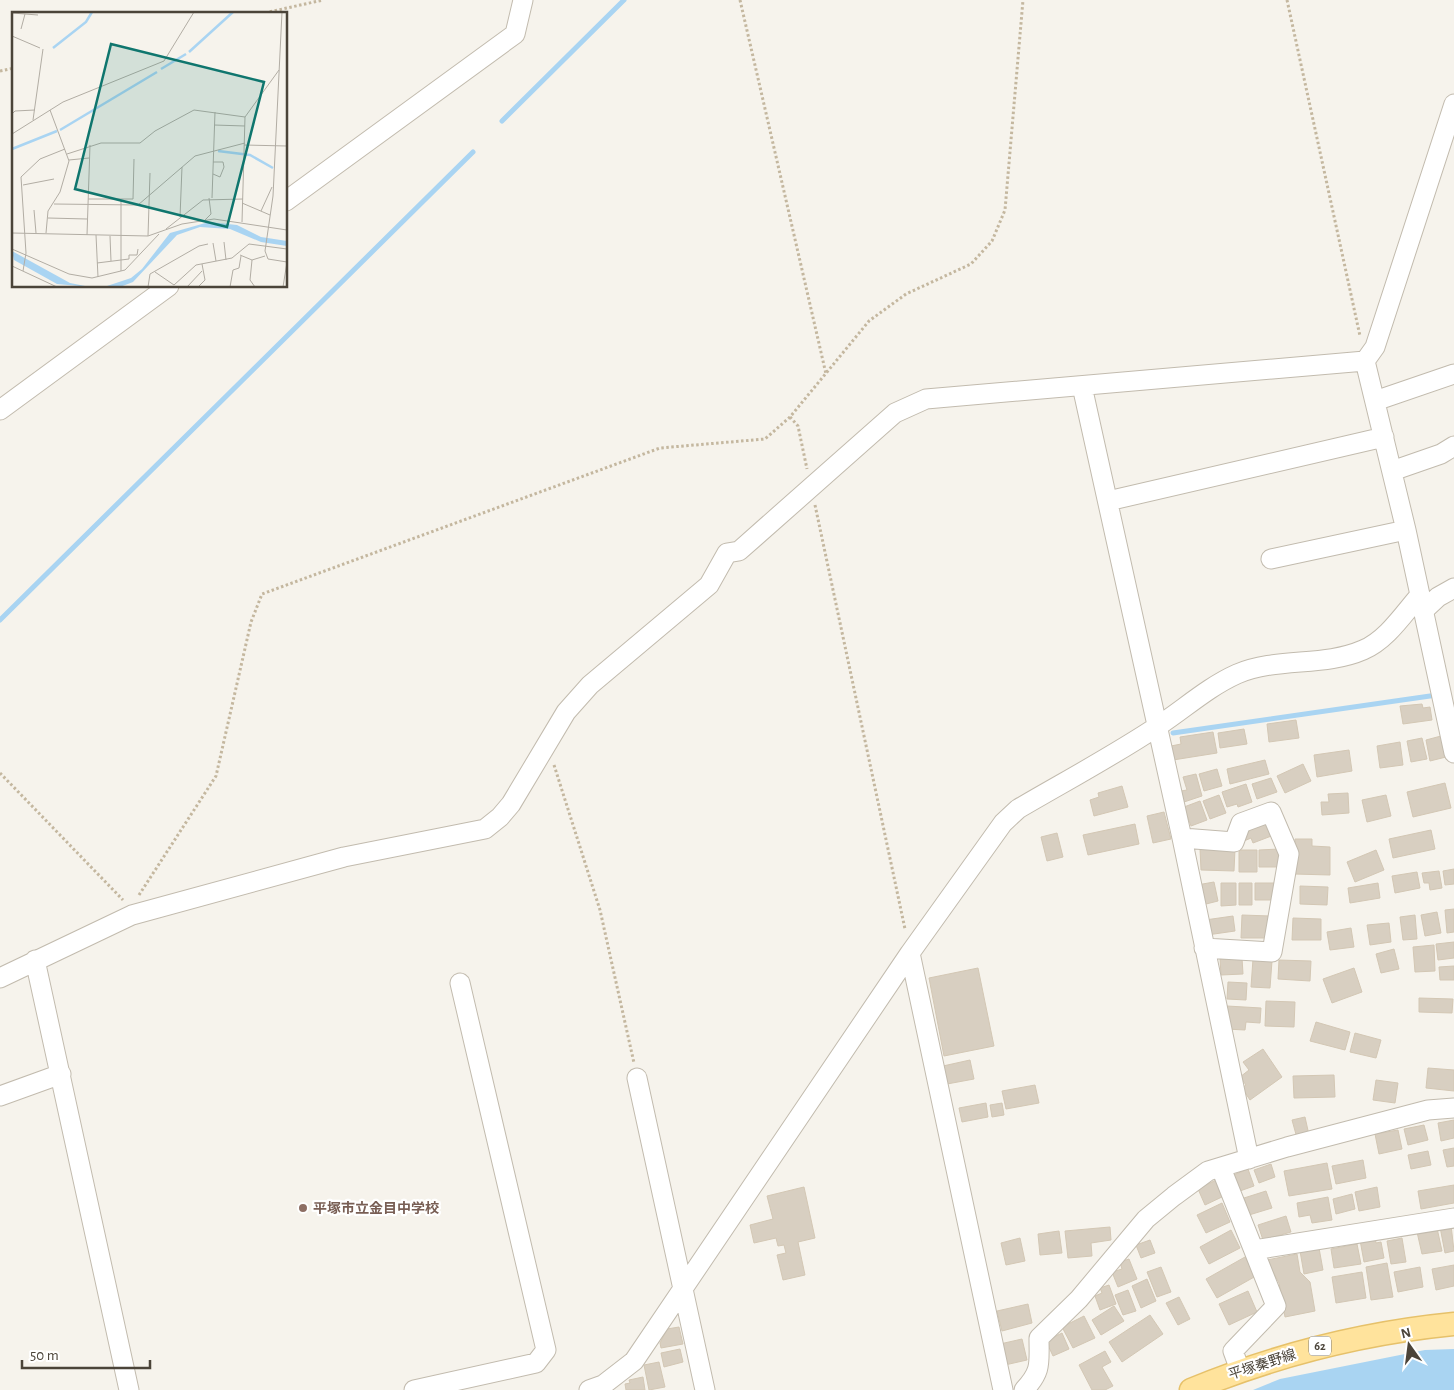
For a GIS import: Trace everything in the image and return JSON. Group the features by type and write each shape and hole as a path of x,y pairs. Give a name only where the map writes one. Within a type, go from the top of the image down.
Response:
{"main road":[{"name":"平塚秦野線","path":"1191,1390 1240,1370 1312,1347 1400,1329 1454,1324"}],"street":[{"path":"288,200 515,34 523,0"},
{"path":"1454,104 1374,347 1365,361 1406,530 1454,753"},
{"path":"0,410 166,288"},
{"path":"0,978 132,915 344,857 484,829 500,817 511,804 566,712 590,685 709,585 727,553 739,551 895,413 926,399 1365,361"},
{"path":"1375,401 1454,374"},
{"path":"1082,386 1182,838 1249,1159"},
{"path":"1108,501 1384,437"},
{"path":"1392,471 1441,454 1454,446"},
{"path":"1271,560 1406,530"},
{"path":"589,1390 603,1385 634,1362 910,954 1003,823 1018,809 1157,727 1187,703 1238,674 1264,666 1345,656 1364,650 1384,636 1421,603 1438,597 1454,588"},
{"path":"1182,838 1234,842 1241,823 1271,812 1289,854 1272,952 1204,948"},
{"path":"910,954 1003,1390"},
{"path":"36,960 129,1390"},
{"path":"414,1390 444,1387 536,1363 546,1350 460,983"},
{"path":"0,1096 61,1074"},
{"path":"637,1078 705,1390"},
{"path":"1024,1390 1035,1379 1039,1366 1039,1338 1079,1299 1146,1219 1208,1171 1428,1110 1454,1108"},
{"path":"1221,1168 1276,1306 1233,1351 1240,1370"},
{"path":"1254,1250 1454,1218"}],"path":[{"path":"269,12 323,0"},
{"path":"740,0 826,374"},
{"path":"135,900 216,776 252,622 262,594 660,448 765,439 790,417 870,321 906,294 971,264 992,241 1005,210 1023,0"},
{"path":"1287,0 1365,361"},
{"path":"790,417 798,426 812,488 910,954"},
{"path":"543,751 553,761 600,910 637,1078"},
{"path":"0,773 130,908"}],"water":[{"path":"1454,1349 1454,1390 1253,1390 1280,1379 1425,1350"}],"building":[{"path":"1422,704 1423,708 1430,707 1432,720 1403,724 1400,706"},
{"path":"1296,720 1299,738 1269,742 1267,724"},
{"path":"1244,729 1247,744 1220,748 1218,733"},
{"path":"1213,732 1217,753 1173,760 1171,746 1181,744 1180,737"},
{"path":"1441,736 1446,757 1430,761 1426,740"},
{"path":"1422,738 1427,759 1411,762 1407,741"},
{"path":"1400,742 1403,765 1380,768 1377,746"},
{"path":"1349,750 1352,771 1317,777 1314,755"},
{"path":"1265,760 1269,774 1230,784 1227,769"},
{"path":"1303,764 1311,781 1285,793 1277,776"},
{"path":"1217,769 1222,786 1204,791 1199,774"},
{"path":"1196,774 1202,796 1184,802 1181,791 1187,790 1183,777"},
{"path":"1271,778 1277,792 1257,799 1252,784"},
{"path":"1445,783 1451,808 1413,817 1407,792"},
{"path":"1246,784 1252,802 1238,807 1237,804 1227,807 1222,792"},
{"path":"1122,786 1128,807 1094,816 1090,800 1099,797 1098,793"},
{"path":"1348,793 1349,813 1322,815 1321,802 1329,802 1328,794"},
{"path":"1219,795 1226,813 1210,819 1203,801"},
{"path":"1386,795 1391,816 1367,822 1362,800"},
{"path":"1200,801 1207,820 1191,826 1184,807"},
{"path":"1164,812 1171,839 1153,843 1147,816"},
{"path":"1268,820 1274,835 1253,843 1251,838 1244,841 1242,835 1249,832 1247,828"},
{"path":"1135,824 1139,844 1088,855 1083,835"},
{"path":"1431,830 1435,849 1393,858 1389,839"},
{"path":"1057,833 1063,857 1047,861 1041,837"},
{"path":"1295,839 1312,839 1312,846 1330,847 1330,875 1294,874"},
{"path":"1200,849 1235,849 1234,871 1201,870"},
{"path":"1279,849 1279,867 1259,867 1259,850"},
{"path":"1239,850 1257,850 1257,872 1239,872"},
{"path":"1376,850 1384,870 1355,882 1347,862"},
{"path":"1454,869 1454,884 1445,885 1443,871"},
{"path":"1439,871 1442,888 1430,890 1429,883 1424,883 1422,873"},
{"path":"1417,872 1420,888 1395,893 1392,876"},
{"path":"1214,882 1218,901 1202,905 1197,885"},
{"path":"1221,883 1236,883 1236,905 1221,906"},
{"path":"1239,883 1252,883 1252,905 1239,905"},
{"path":"1255,883 1277,883 1276,900 1255,900"},
{"path":"1378,883 1380,898 1350,903 1348,888"},
{"path":"1300,886 1328,887 1327,905 1300,904"},
{"path":"1454,909 1454,932 1447,933 1445,910"},
{"path":"1437,912 1441,933 1425,936 1421,915"},
{"path":"1242,915 1270,916 1269,938 1241,938"},
{"path":"1415,915 1417,939 1403,940 1400,917"},
{"path":"1233,916 1235,931 1207,935 1205,920"},
{"path":"1293,918 1321,919 1321,940 1292,940"},
{"path":"1389,923 1391,942 1370,945 1367,925"},
{"path":"1351,928 1354,947 1330,950 1327,932"},
{"path":"1454,942 1454,958 1438,960 1436,944"},
{"path":"1434,945 1435,971 1415,972 1413,947"},
{"path":"1394,949 1399,969 1381,973 1376,954"},
{"path":"1242,958 1243,974 1221,975 1220,959"},
{"path":"1253,959 1272,961 1270,988 1251,987"},
{"path":"1279,960 1311,961 1310,981 1278,979"},
{"path":"1454,966 1454,980 1440,980 1439,967"},
{"path":"978,968 994,1046 944,1056 929,978"},
{"path":"1354,968 1362,992 1332,1003 1323,979"},
{"path":"1228,982 1247,983 1246,1000 1227,999"},
{"path":"1419,998 1453,999 1452,1013 1419,1012"},
{"path":"1266,1001 1295,1002 1294,1027 1265,1026"},
{"path":"1227,1006 1261,1008 1260,1023 1246,1022 1245,1030 1226,1029"},
{"path":"1316,1022 1350,1032 1345,1050 1310,1041"},
{"path":"1355,1033 1381,1040 1376,1058 1350,1052"},
{"path":"1263,1049 1282,1077 1250,1100 1242,1088 1246,1085 1240,1077 1249,1070 1243,1062"},
{"path":"970,1060 974,1079 947,1084 943,1066"},
{"path":"1428,1068 1454,1070 1454,1091 1426,1088"},
{"path":"1334,1075 1335,1097 1294,1098 1293,1076"},
{"path":"1376,1080 1398,1083 1395,1103 1373,1100"},
{"path":"1035,1085 1039,1103 1006,1109 1002,1091"},
{"path":"986,1103 988,1117 962,1122 959,1108"},
{"path":"1002,1103 1004,1115 992,1117 990,1105"},
{"path":"1305,1117 1309,1135 1297,1138 1292,1120"},
{"path":"1454,1120 1454,1138 1441,1141 1438,1123"},
{"path":"1424,1125 1428,1140 1408,1145 1404,1129"},
{"path":"1398,1130 1402,1149 1379,1154 1375,1134"},
{"path":"1454,1148 1454,1166 1447,1167 1443,1150"},
{"path":"1428,1151 1431,1165 1411,1169 1408,1155"},
{"path":"1363,1160 1366,1178 1336,1184 1332,1166"},
{"path":"1327,1163 1332,1189 1289,1196 1284,1171"},
{"path":"1271,1164 1275,1177 1259,1183 1254,1170"},
{"path":"1248,1169 1254,1186 1237,1192 1231,1176"},
{"path":"1216,1180 1224,1196 1205,1205 1198,1189"},
{"path":"1454,1185 1454,1203 1421,1209 1418,1191"},
{"path":"804,1187 815,1238 798,1242 805,1275 783,1280 777,1255 786,1253 784,1245 778,1246 776,1238 754,1243 750,1225 773,1219 767,1196"},
{"path":"1377,1187 1380,1207 1359,1211 1355,1192"},
{"path":"1266,1191 1272,1208 1249,1215 1244,1198"},
{"path":"1352,1194 1355,1209 1336,1214 1333,1199"},
{"path":"1328,1197 1332,1220 1312,1223 1310,1215 1299,1217 1297,1203"},
{"path":"1222,1203 1230,1222 1206,1233 1197,1215"},
{"path":"1286,1216 1291,1232 1263,1240 1258,1225"},
{"path":"1451,1225 1454,1251 1445,1253 1440,1227"},
{"path":"1110,1227 1111,1240 1091,1243 1092,1256 1068,1258 1065,1231"},
{"path":"1437,1228 1442,1251 1422,1254 1417,1232"},
{"path":"1231,1230 1240,1248 1209,1264 1200,1247"},
{"path":"1059,1231 1062,1253 1040,1255 1038,1234"},
{"path":"1375,1237 1376,1243 1381,1242 1384,1258 1364,1262 1360,1240"},
{"path":"1020,1238 1025,1261 1006,1265 1001,1243"},
{"path":"1402,1238 1406,1262 1391,1264 1387,1241"},
{"path":"1150,1240 1155,1253 1141,1258 1136,1245"},
{"path":"1357,1244 1361,1264 1334,1268 1331,1249"},
{"path":"1319,1248 1323,1270 1304,1274 1300,1251"},
{"path":"1297,1254 1300,1272 1310,1282 1315,1311 1285,1317 1279,1283 1267,1260"},
{"path":"1245,1257 1256,1276 1217,1298 1206,1279"},
{"path":"1129,1259 1137,1279 1118,1287 1112,1272 1122,1269 1120,1262"},
{"path":"1387,1263 1393,1297 1371,1300 1366,1267"},
{"path":"1454,1265 1454,1286 1436,1290 1432,1269"},
{"path":"1161,1267 1171,1292 1157,1297 1147,1272"},
{"path":"1420,1267 1423,1287 1398,1292 1394,1272"},
{"path":"1362,1272 1366,1298 1336,1303 1332,1277"},
{"path":"1147,1279 1156,1301 1141,1308 1132,1286"},
{"path":"1109,1285 1116,1304 1100,1310 1095,1296 1102,1293 1100,1288"},
{"path":"1128,1290 1136,1311 1123,1315 1115,1295"},
{"path":"1248,1291 1257,1312 1229,1325 1219,1304"},
{"path":"1179,1297 1190,1319 1178,1325 1166,1303"},
{"path":"1028,1304 1032,1323 1002,1331 997,1311"},
{"path":"1114,1306 1124,1321 1101,1335 1092,1320"},
{"path":"1150,1315 1163,1334 1122,1362 1109,1342"},
{"path":"1084,1316 1095,1338 1073,1348 1062,1327"},
{"path":"679,1327 683,1344 661,1348 660,1343 667,1329"},
{"path":"1062,1333 1069,1349 1053,1356 1046,1341"},
{"path":"1022,1339 1027,1360 1005,1365 1000,1344"},
{"path":"680,1349 683,1362 664,1367 661,1353"},
{"path":"1105,1351 1111,1362 1102,1367 1113,1386 1105,1390 1092,1390 1079,1365"},
{"path":"659,1362 665,1387 649,1390 644,1365"},
{"path":"643,1377 645,1390 626,1390 625,1384 630,1383 629,1380"}],"waterway":[{"path":"502,121 624,0"},
{"path":"0,620 473,152"},
{"path":"1173,733 1437,695"}],"place":[{"name":"平塚市立金目中学校","path":"303,1208"}]}
